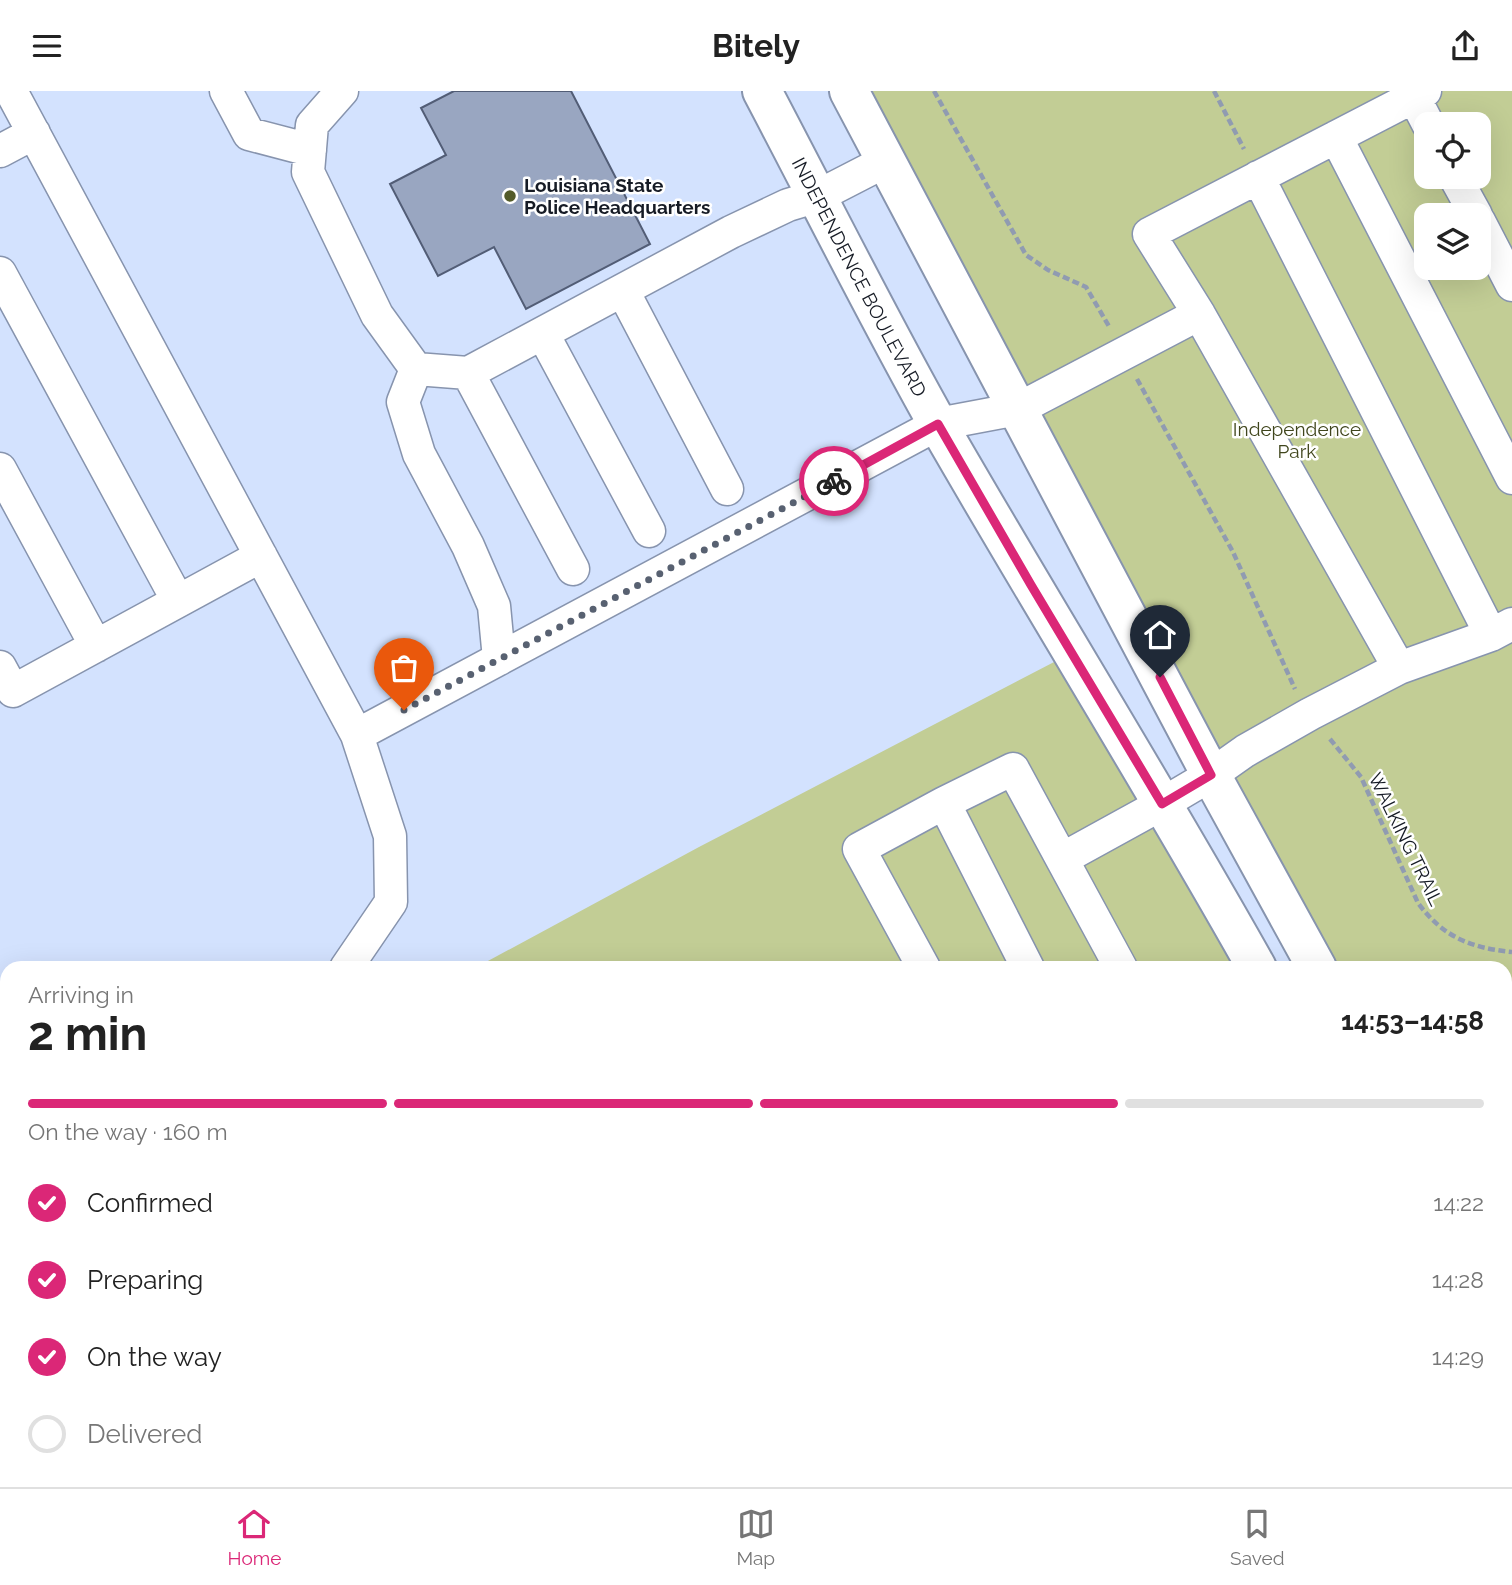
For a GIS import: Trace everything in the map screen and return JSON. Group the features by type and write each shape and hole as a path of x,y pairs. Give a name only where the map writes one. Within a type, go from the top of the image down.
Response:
{"main road":[{"name":"INDEPENDENCE BOULEVARD","path":"762,91 938,424 1253,961"},
{"path":"849,91 1211,775 1313,961"}],"street":[{"path":"11,91 357,735 390,837 391,902 351,961"},
{"path":"226,91 249,134 310,150"},
{"path":"1399,668 1199,314 1149,234 1419,94 1424,112"},
{"path":"330,96 312,125 308,172 377,315 416,369 468,373 779,209 818,196 886,161"},
{"path":"0,151 34,133"},
{"path":"1336,137 1512,478"},
{"path":"1062,859 1162,804 1245,751 1310,714 1399,668 1502,629 1258,177"},
{"path":"1491,244 1512,285"},
{"path":"0,273 178,601"},
{"path":"623,291 727,488"},
{"path":"357,735 938,424 1018,409 1199,314"},
{"path":"543,334 649,531"},
{"path":"416,369 403,402 419,454 468,546 494,607 499,659"},
{"path":"468,373 573,569"},
{"path":"0,469 96,646"},
{"path":"4,686 96,646 261,556"},
{"path":"920,961 859,849 1013,769 1117,961"},
{"path":"944,803 1024,961"}],"path":[{"path":"1214,91 1258,177"},
{"name":"WALKING TRAIL","path":"1310,714 1361,777 1418,903 1431,920 1468,943 1512,952"}],"green space":[{"name":"Independence Park","path":"866,91 1512,91 1512,961 1334,961"},
{"path":"1056,661 1234,961 488,961 699,847"}],"building":[{"path":"454,91 571,91 650,244 526,309 494,247 438,276 390,184 446,155 421,108"}],"way so far":[{"path":"404,710 834,481"}],"place":[{"name":"Louisiana State Police Headquarters","path":"510,196"}],"route":[{"path":"834,481 938,424 1162,804 1211,775 1160,677"}]}
